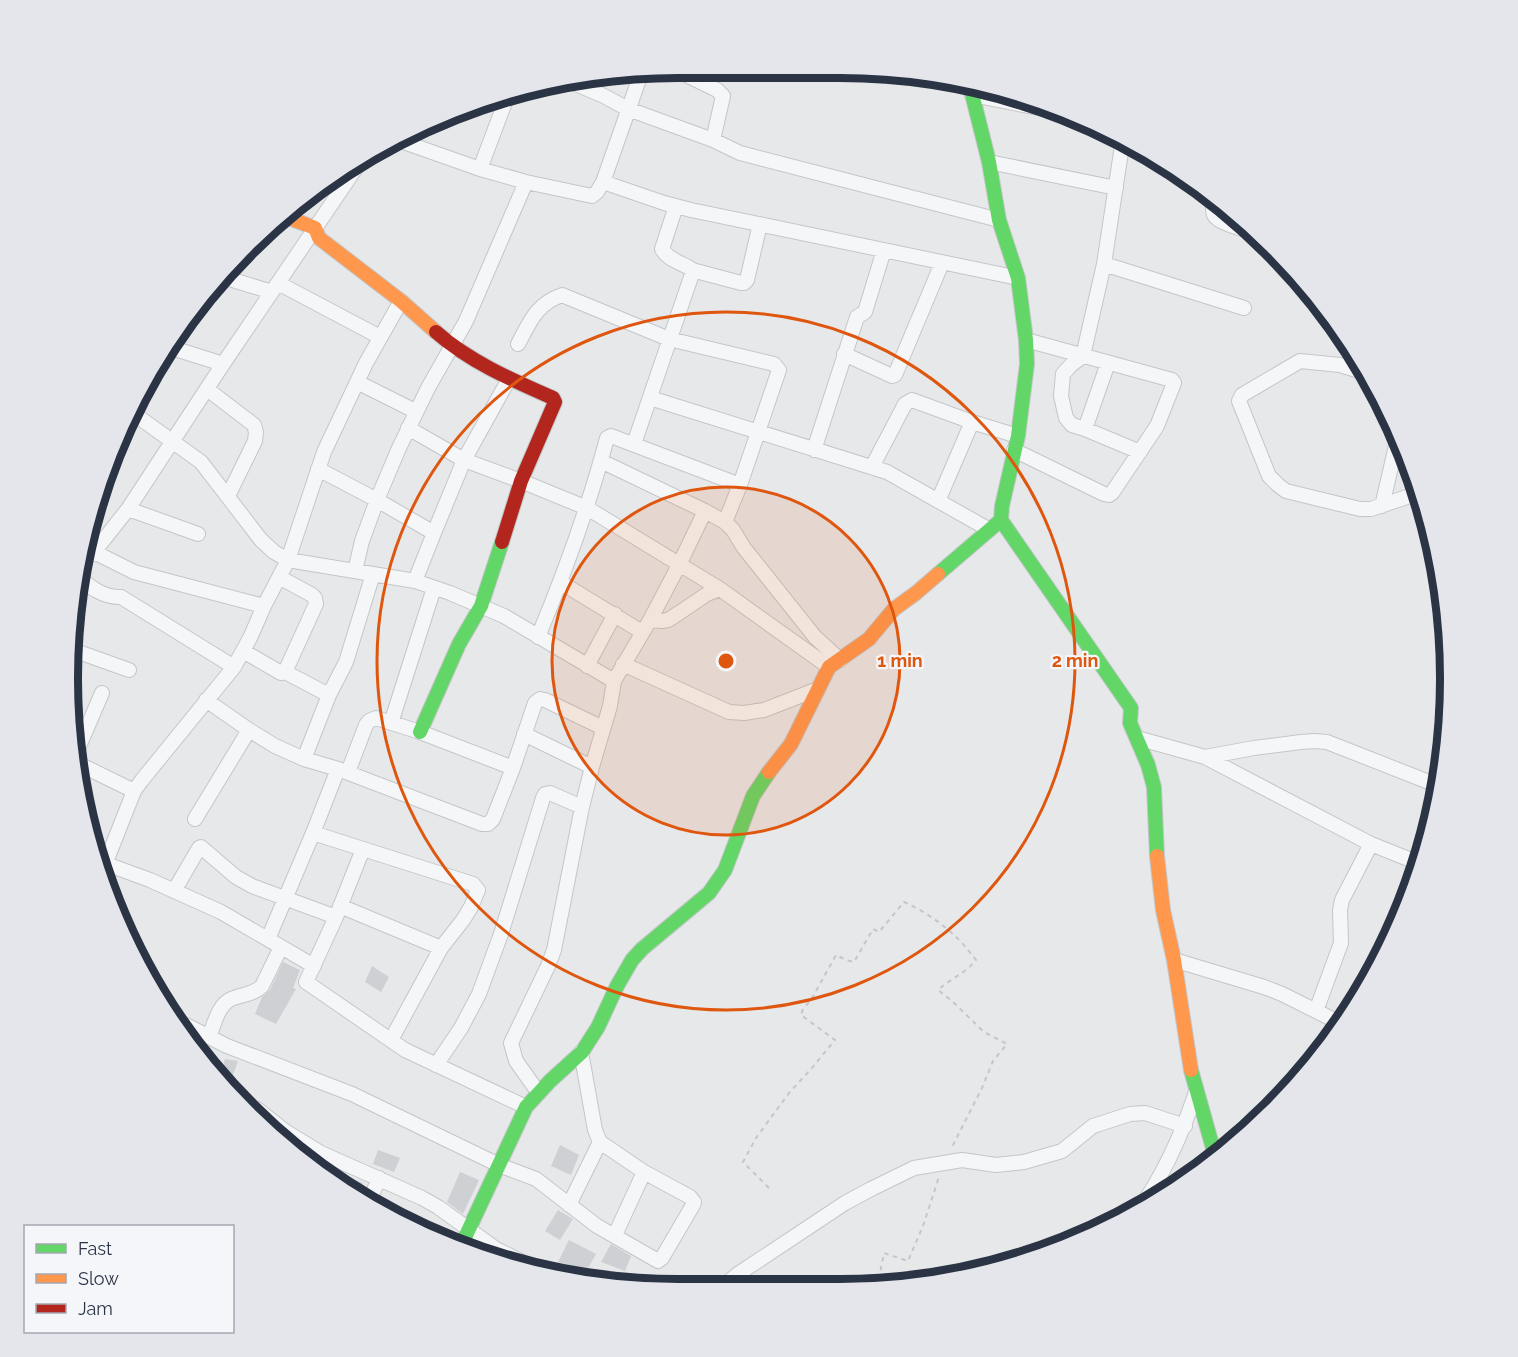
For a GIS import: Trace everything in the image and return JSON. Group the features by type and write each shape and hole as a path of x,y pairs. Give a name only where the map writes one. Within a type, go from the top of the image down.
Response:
{"street":[{"path":"692,78 717,90 723,96 713,140"},
{"path":"408,142 480,169 526,182 592,196 603,183 639,79"},
{"path":"581,86 628,109 713,140 740,153 999,220"},
{"path":"971,93 989,162 999,220 1018,278 1026,340 1027,364 1016,443 1001,520 1131,708 1130,723 1148,765 1154,787 1157,868 1163,910 1174,960 1191,1073 1213,1148"},
{"path":"480,169 504,104"},
{"path":"1122,149 1104,264 1083,356 1063,374 1061,396 1066,418 1072,426 1085,429 1140,452"},
{"path":"989,162 1116,188"},
{"path":"92,554 128,508 351,175"},
{"path":"355,571 376,500 415,411 466,321 526,182"},
{"path":"603,183 676,206 1018,278"},
{"path":"676,206 662,249 666,255 692,270 744,283 747,280 760,224"},
{"path":"1213,209 1214,216 1218,220 1233,225"},
{"path":"292,219 315,228 320,238 401,301 452,346 509,379 552,398 555,402 521,481 481,606 459,644 420,732"},
{"path":"814,450 844,354 857,317 865,312 884,250"},
{"path":"844,354 892,376 895,375 942,263"},
{"path":"1104,264 1244,308"},
{"path":"634,444 692,270"},
{"path":"231,279 275,287 380,337"},
{"path":"518,344 539,308 562,295 669,339 774,364 779,370 740,485 724,522"},
{"path":"105,856 134,791 234,667 243,651 288,560 324,452 357,382 401,301"},
{"path":"872,467 905,404 912,400 972,422 1016,443 1109,495 1112,493 1161,419 1174,383 1172,380 1026,340"},
{"path":"176,349 224,364"},
{"path":"1354,369 1340,364 1300,361 1244,393 1240,398 1239,401 1269,476 1287,490 1360,509 1371,509 1411,496"},
{"path":"1085,429 1108,363"},
{"path":"415,581 464,460 509,379"},
{"path":"357,382 415,411"},
{"path":"207,389 254,425 256,432 255,441 228,496"},
{"path":"650,398 887,472 988,529"},
{"path":"138,417 201,462 261,540 274,552 288,560 415,581 434,588 504,616 614,681"},
{"path":"938,501 972,422"},
{"path":"408,428 464,460 587,508 720,589 834,663"},
{"path":"538,637 587,508 607,438 634,444 740,485"},
{"path":"1382,506 1395,451"},
{"path":"601,461 724,522 733,530 744,548 834,663"},
{"path":"318,469 434,533"},
{"path":"128,508 198,534"},
{"path":"538,1092 516,1061 511,1042 554,950 582,807 610,706 614,681 679,565 705,511"},
{"path":"464,1239 526,1107 538,1092 581,1052 607,1009 622,974 632,959 709,893 718,881 725,870 753,796 791,744 818,689 834,663 869,639 894,609 1001,520"},
{"path":"94,552 134,572 264,606"},
{"path":"304,759 329,694 346,662 373,574"},
{"path":"279,577 312,595 316,604 285,672"},
{"path":"560,582 615,614 646,626 668,620 707,594 720,589"},
{"path":"86,584 112,596 121,597 234,667"},
{"path":"392,723 434,588"},
{"path":"587,666 615,614"},
{"path":"243,651 281,673 285,672 329,694"},
{"path":"79,652 129,670"},
{"path":"623,664 729,712 744,713 764,710 818,689"},
{"path":"81,741 102,693"},
{"path":"206,700 275,746 304,759 343,770 482,824 488,824 493,819 535,703 540,699 603,728"},
{"path":"268,939 313,833 369,721 376,718 420,732 513,768"},
{"path":"195,819 249,730"},
{"path":"524,734 592,767"},
{"path":"1137,738 1205,757 1371,844 1412,861"},
{"path":"1205,757 1308,741 1327,742 1430,783"},
{"path":"85,767 134,791"},
{"path":"436,1065 461,1028 479,994 501,934 545,794 550,793 582,807"},
{"path":"313,833 473,885 478,890 464,920 441,948 391,1040"},
{"path":"1316,1011 1341,943 1342,900 1371,844"},
{"path":"174,891 201,847 236,877 252,886 285,899 338,911 441,948"},
{"path":"363,849 306,982 405,1050 526,1107"},
{"path":"109,867 150,880 221,912 314,966"},
{"path":"208,1037 224,1003 257,991 262,986 281,947"},
{"path":"1174,960 1264,987 1333,1020"},
{"path":"189,1026 227,1046 352,1094 499,1165 536,1179 597,1226 658,1261 662,1258 693,1202 690,1197 645,1172 600,1142 595,1130 581,1052"},
{"path":"1150,1192 1185,1126 1196,1092"},
{"path":"732,1279 845,1203 914,1168 962,1161 996,1165 1024,1162 1062,1151 1093,1126 1130,1114 1145,1113 1185,1126"},
{"path":"282,1129 321,1153 430,1202 500,1252"},
{"path":"569,1205 600,1142"},
{"path":"319,1159 321,1153"},
{"path":"615,1235 645,1172"},
{"path":"372,1195 380,1178"}],"path":[{"path":"769,1188 742,1162 756,1138 789,1093 835,1040 801,1015 803,1009 811,1000 836,955 854,962 873,929 879,932 904,902 915,907 951,933 976,960 938,990 984,1032 1006,1044 993,1061 951,1150"},
{"path":"880,1278 884,1253 908,1261 923,1226 941,1172"}],"building":[{"path":"283,962 300,970 293,988 296,989 276,1024 255,1014 262,997 270,990"},
{"path":"372,966 389,977 381,992 365,982"},
{"path":"225,1059 238,1061 232,1079 222,1069"},
{"path":"560,1145 579,1155 571,1175 551,1166"},
{"path":"378,1150 400,1158 394,1172 373,1164"},
{"path":"460,1172 479,1180 463,1214 447,1202"},
{"path":"343,1177 363,1183 361,1188"},
{"path":"558,1210 573,1219 560,1240 545,1231"},
{"path":"569,1240 596,1254 586,1272 556,1266"},
{"path":"611,1244 631,1256 625,1271 601,1262"}],"traffic: fast":[{"path":"972,93 989,162 999,220 1018,278 1026,340 1027,364 1018,436 1001,520 1131,708 1130,723 1148,765 1154,787 1157,856"},
{"path":"938,574 1001,520"},
{"path":"420,732 459,644 481,606 502,542"},
{"path":"464,1239 526,1107 582,1052 598,1027 632,960 709,893 725,870 753,796 769,772"},
{"path":"1191,1070 1213,1148"}],"traffic: slow":[{"path":"292,219 315,228 319,238 401,301 436,332"},
{"path":"769,772 791,744 829,667 869,639 894,609 938,574"},
{"path":"1157,856 1163,910 1174,960 1191,1070"}],"traffic: jam":[{"path":"436,332 477,361 553,398 555,402 521,481 502,542"}]}
